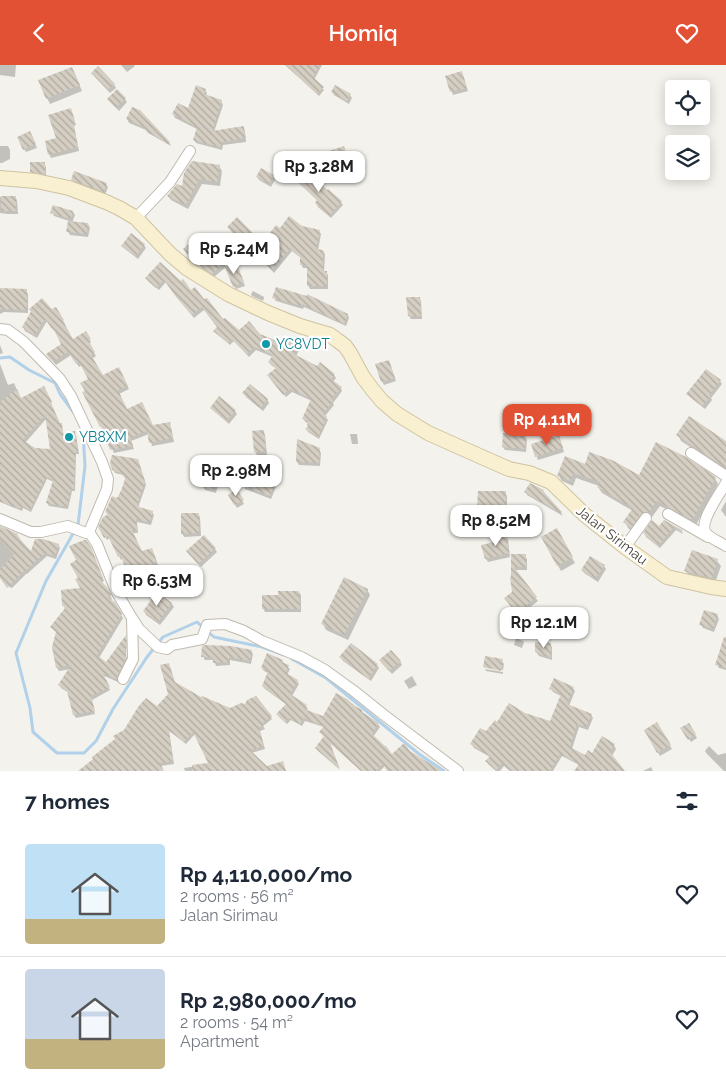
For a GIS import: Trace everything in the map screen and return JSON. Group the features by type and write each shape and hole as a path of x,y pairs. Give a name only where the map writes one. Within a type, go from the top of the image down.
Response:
{"main road":[{"name":"Jalan Sirimau","path":"2,178 22,179 69,188 106,202 136,218 188,269 228,294 268,313 300,326 330,335 337,340 345,346 363,377 382,401 398,414 428,433 509,469 529,473 550,481 585,515 667,577 726,589"}],"street":[{"path":"136,218 170,182 190,151"},
{"path":"0,329 8,331 24,342 60,379 71,396 102,463 108,479 106,489 88,533"},
{"path":"691,453 726,476"},
{"path":"707,535 704,529 706,517 726,483"},
{"path":"668,514 726,546"},
{"path":"625,547 646,518"},
{"path":"0,519 31,532 41,533 68,526 88,533 96,544 116,591 132,618 139,629 158,647 167,649 172,645 202,639 206,625 225,624 244,631 325,670 458,771"},
{"path":"123,679 133,659 132,618"}],"building":[{"path":"285,65 319,65 313,77 324,87 317,94"},
{"path":"98,66 115,84 108,90 91,73"},
{"path":"72,67 80,85 46,99 38,80"},
{"path":"462,71 467,88 450,92 445,76"},
{"path":"196,85 206,89 204,94 222,100 212,131 244,126 245,138 222,142 220,147 193,140 197,127 172,114 178,103 188,108"},
{"path":"335,85 351,94 347,101 331,92"},
{"path":"117,89 126,98 116,108 107,99"},
{"path":"132,107 140,110 170,142 168,144 145,130 146,128 126,119"},
{"path":"71,108 75,121 73,122 78,147 48,155 45,141 56,138 48,115"},
{"path":"30,131 36,144 23,150 17,137"},
{"path":"344,146 350,165 335,169 329,151"},
{"path":"192,161 220,165 217,182 199,179 186,205 167,196 177,184 182,186 184,173"},
{"path":"30,162 45,162 45,174 30,172"},
{"path":"261,168 274,175 269,184 256,177"},
{"path":"305,170 342,201 329,216 315,203 317,200 296,180"},
{"path":"74,171 107,183 104,192 71,180"},
{"path":"1,196 16,196 16,211 1,211"},
{"path":"53,205 73,211 71,219 50,213"},
{"path":"289,216 302,226 320,230 316,249 323,250 323,271 327,271 327,286 307,286 307,265 300,265 300,257 290,249 272,270 227,227 237,217 259,239 264,234 267,237 276,225 280,228"},
{"path":"68,221 88,223 87,234 66,232"},
{"path":"131,233 145,244 136,256 121,246"},
{"path":"199,235 225,263 212,274 195,260 193,261 183,249"},
{"path":"160,262 181,281 183,279 191,290 195,287 204,299 207,298 223,319 225,318 239,330 249,321 260,334 287,345 289,341 298,346 294,354 317,366 320,362 335,374 331,379 342,387 331,399 333,401 323,414 327,416 318,437 305,429 309,421 302,419 311,399 290,389 283,395 267,375 276,368 268,362 273,355 254,347 247,354 231,339 228,343 213,331 217,327 202,307 192,315 164,280 156,288 145,278"},
{"path":"236,262 244,282 233,287 225,267"},
{"path":"276,287 307,296 307,294 348,314 344,324 302,304 302,306 272,298"},
{"path":"0,288 27,289 27,310 0,309"},
{"path":"406,297 420,297 421,316 408,316"},
{"path":"42,298 52,309 56,307 73,339 86,331 91,339 88,340 95,352 91,355 103,375 119,367 128,386 118,390 127,409 142,402 153,425 170,422 173,438 149,443 147,431 130,438 133,446 110,450 101,426 82,392 85,391 80,383 88,379 79,362 76,364 68,352 53,362 48,357 46,354 61,344 53,328 45,319 35,335 22,327 32,310 28,310"},
{"path":"389,360 395,378 381,382 375,364"},
{"path":"706,369 721,380 702,406 686,394"},
{"path":"250,384 268,399 260,408 242,393"},
{"path":"44,386 60,423 62,423 63,433 75,431 78,451 75,452 74,489 71,489 67,507 46,503 53,480 46,477 30,510 22,506 20,509 0,501 0,402 17,389 21,398","holes":["45,415 50,449 35,448 23,440"]},
{"path":"219,396 236,410 226,421 210,408"},
{"path":"689,416 726,441 726,468 676,435"},
{"path":"264,430 266,451 254,452 252,431"},
{"path":"503,433 526,435 525,449 502,447"},
{"path":"559,435 563,448 535,457 531,444"},
{"path":"297,439 320,448 319,463 296,462"},
{"path":"656,442 686,457 716,477 693,519 657,501 649,512 641,514 631,528 623,522 633,508 597,487 600,482 573,473 570,481 557,476 565,456 585,464 589,452 612,460 639,475"},
{"path":"112,455 138,459 145,481 137,506 153,511 150,523 136,519 137,530 132,530 142,551 152,548 157,562 152,563 157,575 152,577 156,587 137,593 130,572 127,573 121,556 118,557 108,536 104,538 98,527 103,517 109,514 105,512 112,496 117,498 126,476 112,470 110,463"},
{"path":"207,470 219,473 214,490 202,487"},
{"path":"243,477 257,477 275,484 270,496 242,486"},
{"path":"530,483 544,490 562,512 524,492"},
{"path":"237,489 244,500 234,505 228,495"},
{"path":"478,491 506,491 506,507 477,507"},
{"path":"181,513 199,513 199,533 181,534"},
{"path":"652,520 659,526 664,520 682,530 681,532 674,527 658,546 643,533"},
{"path":"0,526 18,534 17,536 31,551 35,539 43,539 59,544 55,556 45,553 7,588 0,578 0,569 14,554 0,539"},
{"path":"557,528 573,557 557,566 541,537"},
{"path":"507,534 509,553 485,559 481,545 498,541 497,535"},
{"path":"204,535 216,548 198,564 186,551"},
{"path":"84,540 91,547 103,578 100,580 107,587 111,595 108,598 115,602 122,614 97,655 106,662 126,635 126,657 116,679 103,674 110,687 91,696 95,711 73,715 67,691 58,685 71,665 56,668 52,647 56,632 50,627 65,608 62,605 61,590 80,588 75,579 78,578 70,564 76,560 69,546"},
{"path":"692,550 718,559 712,578 684,571"},
{"path":"511,554 526,554 526,567 514,567 537,597 516,613 504,598 512,592 510,577"},
{"path":"590,556 605,565 595,579 581,570"},
{"path":"344,577 368,589 344,635 321,624"},
{"path":"278,591 299,591 300,609 262,609 262,595 278,595"},
{"path":"157,592 172,603 158,622 143,611"},
{"path":"704,610 718,614 713,629 699,625"},
{"path":"724,637 726,637 726,668 715,665"},
{"path":"535,642 551,643 551,658 535,652"},
{"path":"351,643 378,664 368,679 339,657"},
{"path":"202,646 231,646 252,650 250,661 229,657 229,662 213,663 213,657 201,657"},
{"path":"391,650 401,661 389,671 379,660"},
{"path":"267,653 283,660 281,662 289,665 286,673 298,680 290,694 307,705 304,709 323,716 336,693 379,723 372,734 392,754 404,743 410,751 442,771 387,771 383,764 376,771 361,771 330,743 340,769 315,748 324,736 319,732 324,726 303,718 300,724 289,718 285,722 276,714 286,704 262,686 268,671 261,668"},
{"path":"485,656 503,659 501,671 483,667"},
{"path":"169,663 175,682 201,697 230,708 241,703 245,704 247,700 256,696 272,716 259,728 264,746 250,750 267,766 283,761 286,771 192,771 192,765 208,763 193,732 184,742 169,730 173,761 160,763 164,771 78,771 115,739 113,736 124,730 146,698 157,706 168,694 160,665"},
{"path":"554,678 574,687 567,704 592,714 586,727 577,724 570,747 585,755 588,750 592,753 602,736 615,744 610,752 625,771 574,771 579,764 560,754 550,771 511,771 502,763 496,770 485,761 490,756 470,744 480,728 486,731 495,720 497,722 509,703 525,713 550,721 561,694 549,689"},
{"path":"657,722 671,745 657,753 644,730"},
{"path":"689,723 696,734 688,740 680,728"}],"waterway":[{"path":"0,358 10,357 29,370 55,383 60,394 74,413"},
{"path":"83,432 85,466 78,525 46,581 16,653 30,708 33,732 57,753 84,753 96,741 113,709 147,657 163,637 197,622 214,637 262,647 284,655"},
{"path":"292,659 326,678 419,754 444,771"}],"place":[{"name":"YC8VDT","path":"266,344"},
{"name":"YB8XM","path":"69,437"}]}
